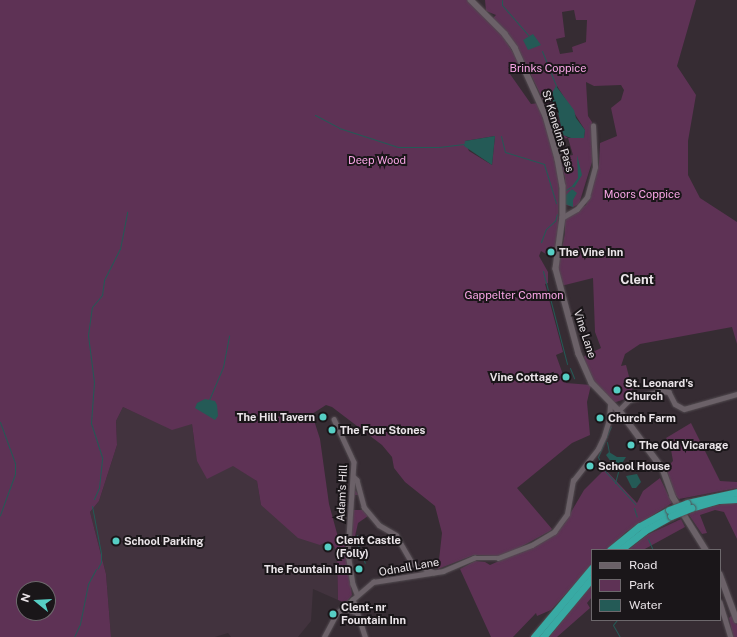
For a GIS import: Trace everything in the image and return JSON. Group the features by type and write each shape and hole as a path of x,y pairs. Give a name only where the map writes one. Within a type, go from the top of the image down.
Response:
{"highway":[{"path":"611,549 640,526 689,505 737,492"},
{"path":"689,505 718,500 737,499"},
{"path":"621,549 670,513"},
{"path":"534,637 591,569"},
{"path":"543,637 591,579"}],"street":[{"name":"St Kenelms Pass","path":"471,0 505,34 515,48 540,100 562,173 563,217"},
{"path":"563,217 577,209 587,197 595,167 593,126"},
{"name":"Vine Lane","path":"563,217 556,269 558,281 579,354 592,383 610,404 618,410 663,470 673,497 705,549"},
{"name":"Odnall Lane","path":"609,420 629,400 660,391 669,392 676,404 684,409 737,394"},
{"name":"Odnall Lane","path":"324,637 334,618 352,599 373,582 443,571 474,558 498,558 518,552 554,532 567,514 573,481 598,449 609,420 610,404"},
{"name":"Adam's Hill","path":"334,420 352,456 354,477 348,553 353,584 358,594"},
{"path":"354,477 364,507 379,525 396,535 413,564 433,572"},
{"path":"352,490 359,489"},
{"path":"721,577 737,620"},
{"path":"352,599 355,612 365,637"},
{"path":"721,604 726,616 731,637"},
{"path":"343,608 355,612"},
{"path":"726,616 734,611"}],"shaded area":[{"path":"123,407 147,418 192,423 194,440 257,481 261,505 334,546 337,552 338,600 313,589 311,621 298,637 231,637 228,633 215,637 111,637 106,574 90,512 99,501 117,445 116,421"}],"green space":[{"path":"0,0 469,0 500,31 522,67 510,74 531,104 539,103 559,173 558,246 546,249 546,254 541,251 539,256 548,272 548,283 545,284 563,352 556,355 566,383 591,385 587,402 590,435 572,443 517,488 552,529 517,549 498,556 474,555 438,569 442,533 435,506 405,482 394,468 392,457 382,445 332,407 326,405 312,414 320,439 329,504 338,537 346,545 352,595 346,603 338,600 337,552 334,546 326,542 320,545 298,538 261,505 257,481 233,466 207,479 197,461 192,424 172,430 123,407 116,421 117,445 99,501 90,512 106,574 111,637 0,637","holes":["495,136 492,165 469,151 465,141"]},
{"path":"485,0 696,0 677,66 696,95 688,141 688,175 700,198 737,222 737,344 732,327 640,344 625,354 621,366 626,365 634,396 613,403 606,398 593,380 583,357 601,348 595,332 593,278 561,286 558,269 565,233 565,217 586,205 599,164 600,143 617,136 611,108 621,100 624,90 621,85 594,86 586,82 588,116 592,122 592,162 579,204 573,207 563,204 565,178 559,158 573,155 568,138 554,140 543,100 528,69 516,47 493,18 496,15 486,11","holes":["574,10 576,20 587,20 586,42 572,47 573,52 560,54 556,39 565,37 562,12","557,86 585,130 584,138 568,138 564,135 552,101"]},
{"path":"691,423 720,481 737,482 737,488 679,499 675,495 666,468 673,461 670,444 666,438"},
{"path":"605,469 637,503 643,491 660,478 672,503 626,532 608,549 591,549 591,566 551,610 537,616 536,613 513,637 491,637 460,569 475,561 485,562 490,565 544,541 564,524 584,490"},
{"path":"355,490 359,495 355,495 353,510 363,510 368,516 358,523 354,541 350,541 352,510"},
{"path":"730,502 737,502 737,539 724,512 715,510 700,515 707,533 702,534 689,515 690,512"},
{"path":"681,519 685,527 645,549 629,549 647,535"},
{"path":"591,585 591,598 587,603 590,608 557,637 549,637"},
{"path":"732,615 737,625 737,637 733,637 729,618"}],"water":[{"path":"533,34 541,45 528,50 523,40"},
{"path":"556,86 574,110 576,118 585,130 584,138 571,138 563,135 558,112 552,101 552,93"},
{"path":"495,136 492,165 464,146 465,141"},
{"path":"577,155 582,175 574,188 572,186 578,178"},
{"path":"572,189 577,193 573,200 573,207 565,204 565,196"},
{"path":"205,399 215,401 217,405 218,416 215,420 195,408 197,403"},
{"path":"609,452 617,457 626,457 619,468 614,466 606,455"},
{"path":"637,474 641,482 636,488 632,488 626,476"}],"waterway":[{"path":"502,0 502,5 528,35"},
{"path":"542,51 556,86"},
{"path":"315,115 339,128 398,147 439,147 464,144"},
{"path":"501,136 505,152 544,164 556,203"},
{"path":"566,190 572,186"},
{"path":"94,499 99,488 102,457 91,423 94,382 88,335 92,307 102,295 104,280 120,249 127,212"},
{"path":"541,242 546,229 555,221 557,214"},
{"path":"543,271 567,364"},
{"path":"209,400 223,367 229,336"},
{"path":"570,368 574,378"},
{"path":"0,422 15,463 15,474 0,515"},
{"path":"601,463 598,457 611,427"},
{"path":"607,442 609,452"},
{"path":"615,483 619,468"},
{"path":"605,471 635,504"},
{"path":"92,506 101,553 101,562 98,568"},
{"path":"634,508 637,517"},
{"path":"357,535 358,545 365,563"},
{"path":"648,539 653,549"},
{"path":"74,637 80,624 88,584 96,569"},
{"path":"616,621 613,625 620,637"}],"place":[{"name":"The Vine Inn","path":"551,252"},
{"name":"Vine Cottage","path":"566,377"},
{"name":"St. Leonard's Church","path":"617,390"},
{"name":"The Hill Tavern","path":"323,417"},
{"name":"Church Farm","path":"600,418"},
{"name":"The Four Stones","path":"332,430"},
{"name":"The Old Vicarage","path":"631,445"},
{"name":"School House","path":"590,466"},
{"name":"School Parking","path":"116,541"},
{"name":"Clent Castle (Folly)","path":"328,547"},
{"name":"The Fountain Inn","path":"359,569"},
{"name":"Clent- nr Fountain Inn","path":"333,614"}],"district":[{"name":"Clent","path":"637,280"}],"park label":[{"name":"Brinks Coppice","path":"548,68"},
{"name":"Deep Wood","path":"377,160"},
{"name":"Moors Coppice","path":"642,194"},
{"name":"Gappelter Common","path":"514,295"}]}
